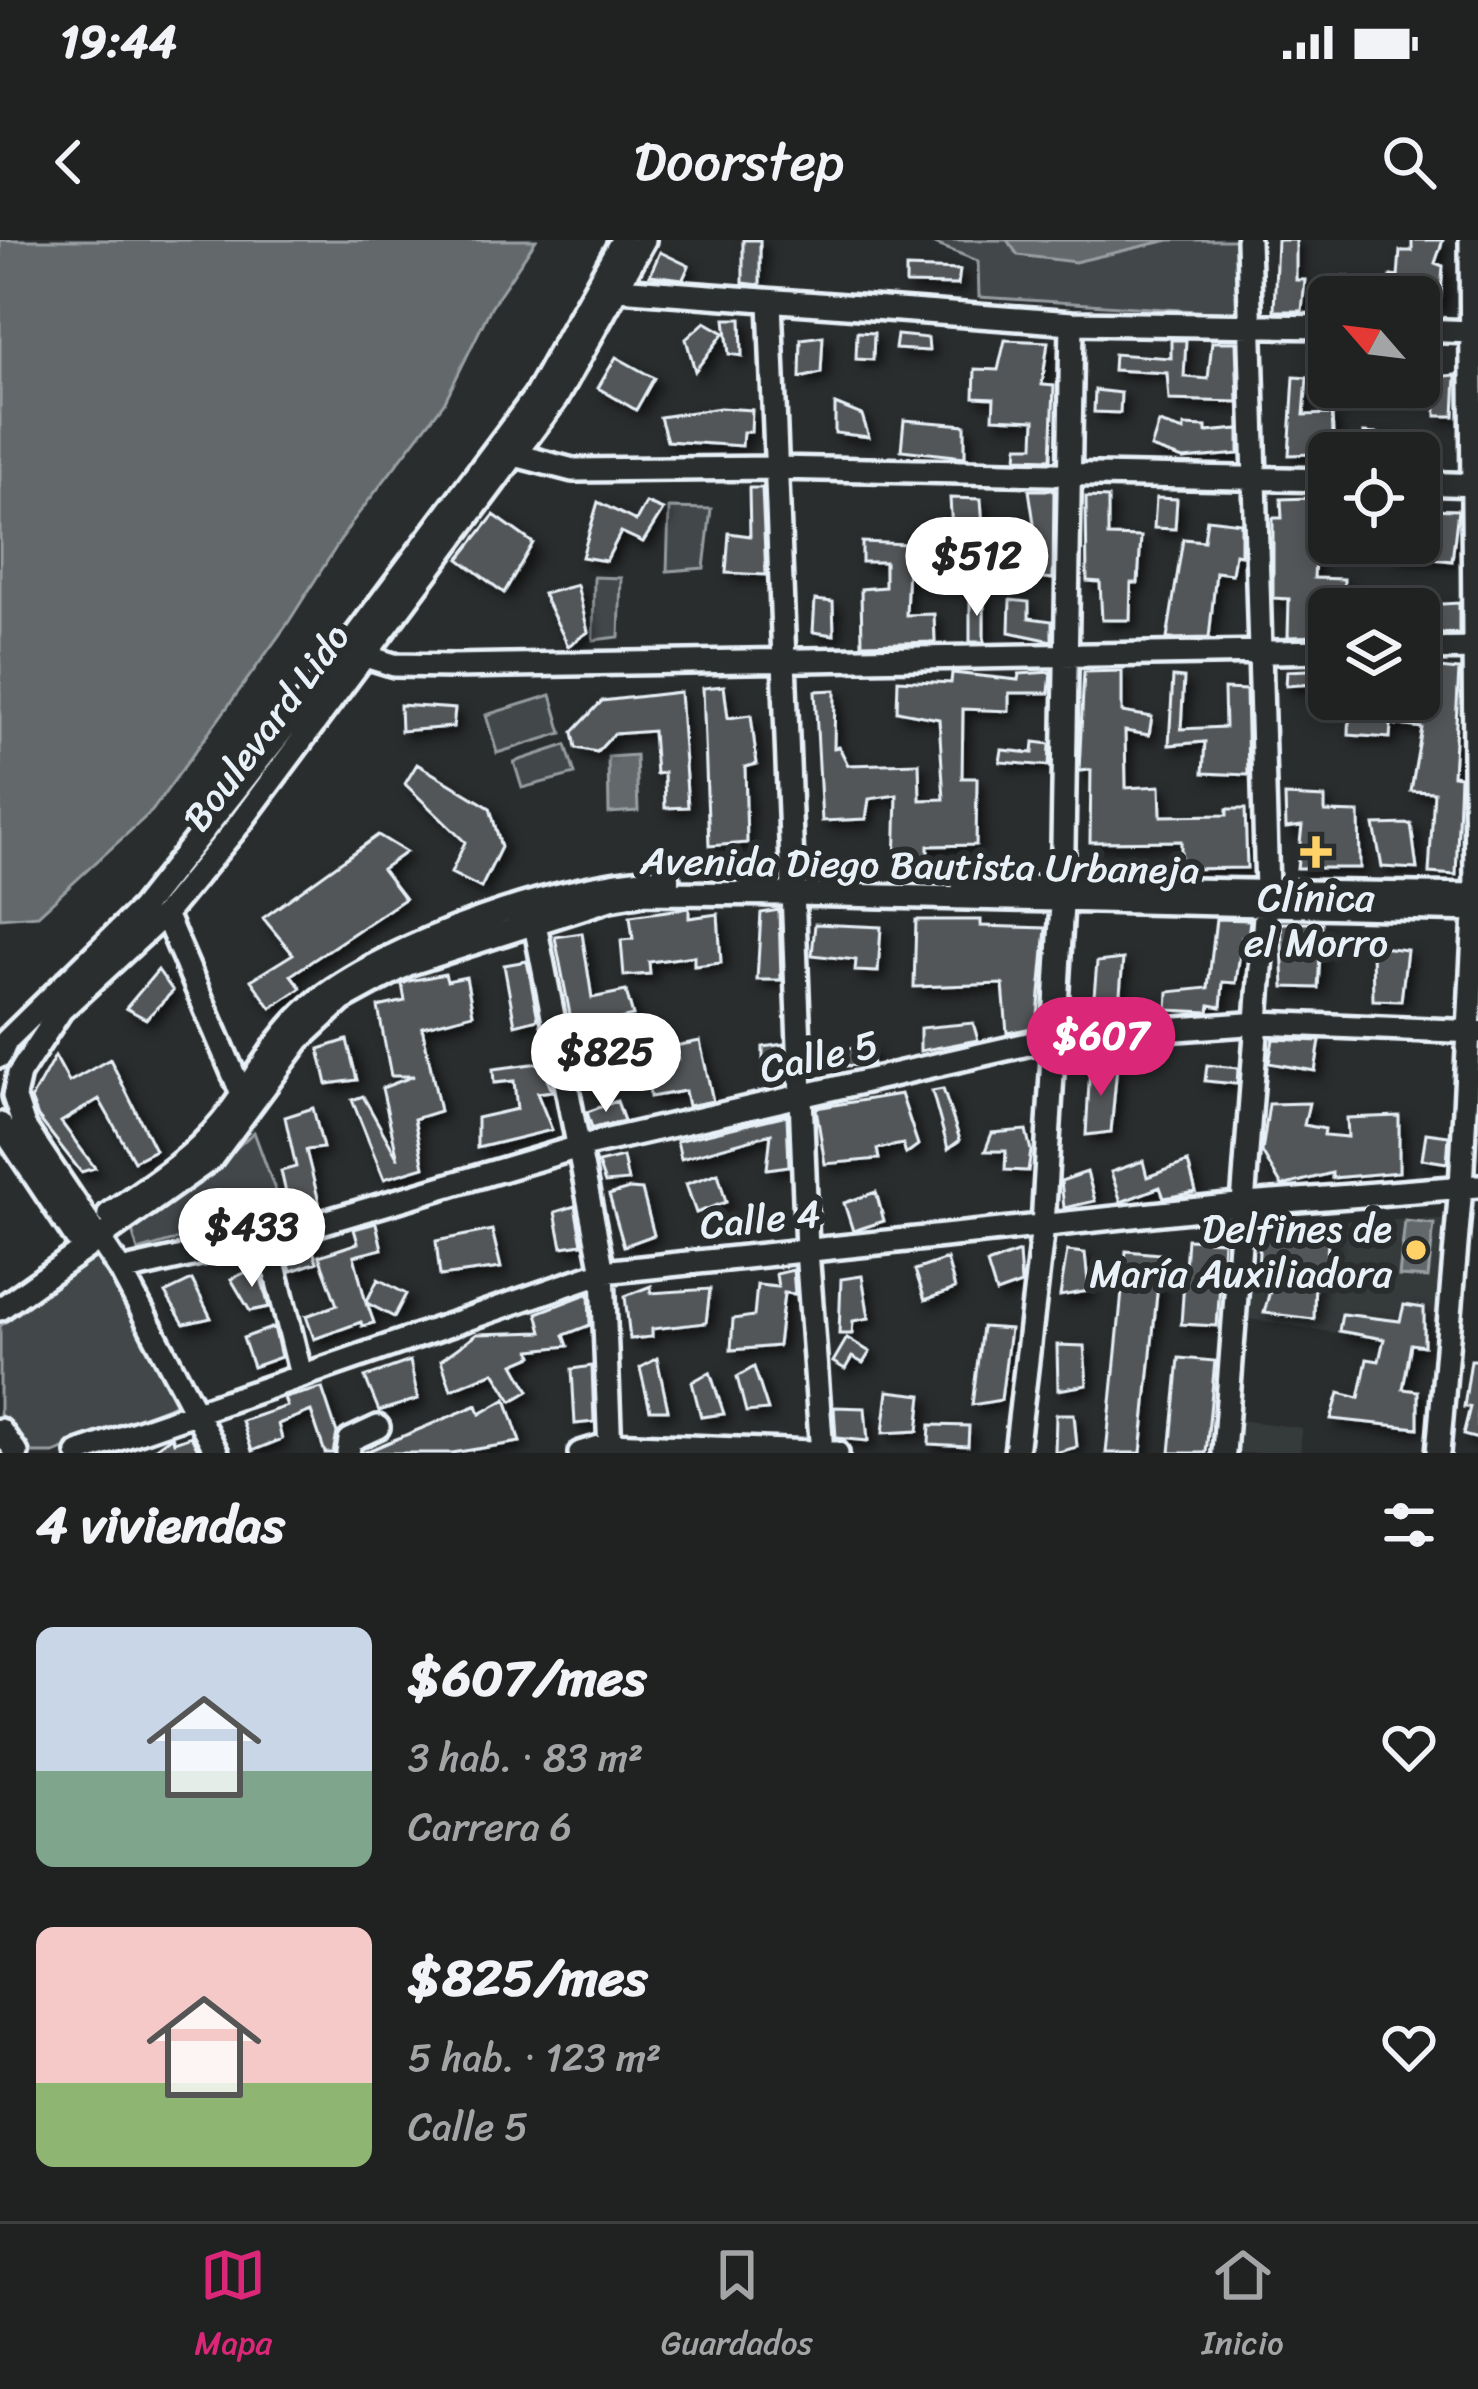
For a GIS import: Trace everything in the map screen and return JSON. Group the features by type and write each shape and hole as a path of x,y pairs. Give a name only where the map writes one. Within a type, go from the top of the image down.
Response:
{"street":[{"name":"Boulevard Lido","path":"0,1055 6,1041 141,909 317,687 535,396 622,240"},
{"name":"Boulevard Lido","path":"89,1234 24,1126 14,1096 19,1074 61,1010 165,914 515,455 556,399 644,240"},
{"path":"1224,1453 1247,1204 1266,898 1249,240"},
{"path":"1438,1453 1469,1186 1474,1032 1476,485 1471,240"},
{"path":"618,289 1072,323 1308,326"},
{"path":"580,1453 610,1448 827,1452 807,1250 797,888 770,301"},
{"path":"1440,326 1475,320"},
{"path":"1016,1453 1043,1226 1062,897 1072,323"},
{"path":"515,455 573,470 775,468 1308,479"},
{"path":"1440,484 1476,485"},
{"path":"1440,649 1475,648"},
{"path":"364,656 394,665 1308,651"},
{"name":"Avenida Diego Bautista Urbaneja","path":"0,1309 186,1158 242,1094 286,1030 336,988 387,956 533,914 644,893 797,888 1477,903"},
{"path":"165,914 242,1094"},
{"path":"533,914 603,1272 610,1448"},
{"name":"Avenida Diego Bautista Urbaneja","path":"0,1293 211,1159 300,1039 342,1000 408,964 533,914"},
{"name":"Calle 5","path":"121,1270 267,1237 582,1146 1054,1038 1260,1023 1474,1032"},
{"path":"0,1124 121,1270 217,1453"},
{"name":"Calle 4","path":"78,1453 603,1272 1247,1204 1469,1186"},
{"path":"267,1237 301,1375"},
{"path":"348,1453 350,1440 378,1426"},
{"path":"0,1430 17,1453"}],"shaded area":[{"path":"0,240 536,240 491,307 444,403 352,522 286,626 152,811 38,915 0,918"},
{"path":"925,240 1244,240 1243,314 979,297 978,261"},
{"path":"1007,240 1169,240 1075,262 1018,255"},
{"path":"669,508 711,509 704,568 667,571"},
{"path":"594,577 621,578 619,637 593,640"},
{"path":"551,695 562,733 497,753 486,715"},
{"path":"566,745 575,774 522,788 514,762"},
{"path":"636,755 638,811 609,813 608,757"},
{"path":"254,1132 282,1209 138,1251 131,1227 197,1184"},
{"path":"1448,1219 1431,1348 1249,1319 1259,1222"},
{"name":"Delfines de María Auxiliadora","path":"1405,1221 1434,1224 1428,1278 1399,1276"},
{"path":"98,1256 179,1392 180,1402 54,1453 28,1453 0,1414 0,1326"},
{"path":"1239,1420 1302,1428 1300,1453 1234,1453"}],"building":[{"path":"743,240 760,240 760,285 743,283"},
{"path":"1277,240 1296,240 1296,280 1305,280 1302,311 1274,311"},
{"path":"1412,240 1443,240 1435,263 1443,266 1440,307 1440,276 1398,276 1400,251 1412,251"},
{"path":"660,252 689,266 683,279 650,275"},
{"path":"906,268 960,270 958,285 906,284"},
{"path":"725,319 741,319 742,356 729,354"},
{"path":"705,322 724,333 695,371 686,339"},
{"path":"857,332 874,333 873,360 856,359"},
{"path":"897,335 928,338 929,351 895,349"},
{"path":"823,336 821,373 800,378 801,339"},
{"path":"1005,340 1048,342 1042,385 1054,386 1051,459 1017,458 1018,446 1034,446 1035,420 993,418 994,398 974,397 975,369 998,370"},
{"path":"1171,340 1186,340 1184,377 1208,379 1212,342 1236,342 1238,402 1169,400 1167,373 1113,370 1114,354 1171,358"},
{"path":"616,357 654,378 636,410 598,388"},
{"path":"1456,375 1454,416 1436,416 1440,377"},
{"path":"1294,377 1307,378 1304,415 1332,414 1333,432 1308,432 1308,454 1289,455"},
{"path":"1095,390 1121,393 1120,413 1094,412"},
{"path":"835,404 862,415 869,437 835,433"},
{"path":"720,408 752,410 751,432 743,432 742,446 667,441 660,417"},
{"path":"904,420 965,425 965,457 901,450"},
{"path":"1159,423 1184,431 1184,426 1206,427 1206,432 1239,429 1239,454 1183,459 1151,448"},
{"path":"749,488 762,488 766,575 726,573 729,533 750,536"},
{"path":"1029,490 1054,490 1053,579 1036,577 1039,555 1028,555 1034,523"},
{"path":"1086,497 1108,498 1108,536 1141,537 1138,583 1131,583 1130,620 1102,620 1100,582 1087,581"},
{"path":"950,498 981,499 986,570 908,567 906,615 934,614 935,642 862,644 861,589 885,587 885,562 862,562 862,542 953,546"},
{"path":"1156,498 1177,499 1175,529 1154,528"},
{"path":"1308,498 1308,564 1315,564 1314,578 1344,579 1344,588 1308,588 1308,636 1288,637 1289,599 1273,598 1273,518 1282,518 1281,499"},
{"path":"598,502 636,521 646,503 663,510 643,542 621,532 606,561 582,557"},
{"path":"1440,509 1458,510 1452,561 1440,560"},
{"path":"494,515 533,543 504,593 459,559"},
{"path":"1207,519 1241,523 1241,555 1235,554 1232,574 1216,572 1209,638 1167,639 1183,539 1204,541"},
{"path":"577,585 588,632 568,646 543,594"},
{"path":"970,596 984,596 984,642 970,642"},
{"path":"815,600 833,602 834,635 813,632"},
{"path":"1010,600 1029,602 1029,618 1052,621 1052,641 1009,632"},
{"path":"1459,603 1459,633 1440,634 1440,604"},
{"path":"1440,668 1459,670 1453,775 1460,776 1456,875 1429,873 1434,792 1411,791 1422,728 1391,724 1390,738 1349,735 1349,720 1440,720"},
{"path":"1308,670 1308,684 1286,686 1287,671"},
{"path":"1122,671 1122,712 1152,717 1149,735 1125,731 1126,788 1160,786 1161,816 1227,815 1227,809 1245,809 1247,868 1181,869 1181,841 1090,842 1091,770 1079,771 1084,672"},
{"path":"1051,672 1049,693 1009,693 1009,711 963,709 962,778 977,778 976,845 928,846 928,867 895,867 897,795 869,799 866,819 822,821 815,691 835,690 834,748 839,747 848,765 919,763 920,800 944,799 939,719 897,711 898,680 951,683 952,673 1018,680 1019,674"},
{"path":"1173,677 1184,678 1181,729 1225,727 1224,689 1246,690 1248,775 1203,773 1205,742 1169,745"},
{"path":"724,686 728,718 751,715 757,764 745,767 747,843 709,846 703,688"},
{"path":"680,692 688,807 665,808 664,773 656,774 653,731 614,734 597,752 576,748 573,732 602,701"},
{"path":"400,705 455,709 453,727 401,731"},
{"path":"1034,742 1050,744 1049,766 1000,762 1002,750 1033,753"},
{"path":"417,764 490,808 501,847 481,888 451,873 465,842 405,784"},
{"path":"1285,796 1325,798 1325,812 1359,813 1360,868 1297,868 1302,826 1286,828"},
{"path":"1411,824 1417,869 1382,867 1374,825"},
{"path":"378,835 406,852 382,869 405,899 291,975 301,988 271,1008 251,980 293,954 263,918"},
{"path":"689,908 689,918 718,914 721,963 694,966 694,956 649,962 650,974 624,976 621,940 633,939 630,916"},
{"path":"779,910 781,980 757,980 761,913"},
{"path":"1216,919 1250,920 1248,937 1242,937 1236,983 1223,982 1221,1007 1210,1005 1209,1012 1167,1010 1168,992 1208,988"},
{"path":"916,920 981,920 981,926 1046,928 1037,1027 1007,1033 1003,984 914,987"},
{"path":"1281,923 1322,923 1318,988 1284,987"},
{"path":"815,924 881,927 878,972 855,971 856,960 812,955"},
{"path":"582,933 592,998 626,991 633,1016 573,1030 555,937"},
{"path":"1372,946 1407,950 1401,1001 1373,1000"},
{"path":"1123,959 1119,1005 1093,1007 1097,962"},
{"path":"527,961 538,1019 515,1025 504,965"},
{"path":"158,970 173,991 146,1019 126,1008"},
{"path":"445,974 447,981 466,977 473,1014 422,1027 440,1111 414,1119 424,1167 384,1179 352,1100 363,1096 398,1159 382,1088 414,1076 391,1076 378,1007 405,1001 402,984"},
{"path":"973,1023 978,1040 920,1051 920,1028"},
{"path":"1273,1039 1320,1041 1315,1071 1269,1063"},
{"path":"347,1040 357,1080 327,1084 319,1049"},
{"path":"700,1041 713,1101 688,1106 685,1091 650,1097 647,1064 678,1059 675,1046"},
{"path":"784,1044 785,1080 763,1081 763,1047"},
{"path":"868,1046 873,1064 827,1067 834,1050"},
{"path":"55,1056 69,1082 110,1059 155,1150 134,1161 99,1099 61,1122 95,1168 81,1172 38,1117 31,1099"},
{"path":"540,1063 552,1091 537,1093 552,1130 477,1148 477,1118 517,1109 514,1081 494,1083 493,1069"},
{"path":"1207,1065 1238,1068 1237,1084 1205,1081"},
{"path":"1090,1066 1117,1066 1111,1132 1086,1135"},
{"path":"943,1089 960,1140 948,1149 932,1091"},
{"path":"901,1094 918,1145 906,1154 903,1144 877,1149 879,1159 825,1164 816,1108"},
{"path":"617,1101 624,1121 592,1128 587,1112"},
{"path":"1309,1103 1304,1125 1325,1129 1324,1135 1348,1137 1347,1118 1399,1116 1399,1172 1332,1178 1332,1173 1282,1186 1262,1152 1269,1104"},
{"path":"313,1108 323,1148 306,1150 319,1202 289,1206 281,1171 296,1167 285,1117"},
{"path":"787,1115 789,1166 767,1169 771,1134 681,1159 677,1141"},
{"path":"1026,1130 1031,1151 1028,1171 1005,1170 1006,1151 985,1151 992,1133"},
{"path":"1426,1133 1449,1136 1447,1163 1422,1159"},
{"path":"623,1157 628,1181 605,1183 598,1163"},
{"path":"1143,1161 1147,1177 1188,1162 1196,1192 1164,1198 1160,1187 1121,1202 1111,1172"},
{"path":"1087,1172 1095,1201 1064,1208 1061,1181"},
{"path":"718,1173 726,1202 696,1213 686,1184"},
{"path":"642,1190 654,1235 624,1246 609,1195"},
{"path":"876,1192 884,1221 853,1231 844,1203"},
{"path":"575,1206 582,1244 562,1247 555,1212"},
{"path":"1261,1222 1329,1226 1326,1271 1315,1270 1314,1319 1264,1313 1276,1268 1258,1268"},
{"path":"376,1223 382,1249 354,1256 366,1303 378,1279 406,1294 394,1317 367,1303 374,1323 362,1326 361,1322 314,1339 306,1316 337,1305 319,1256 358,1243 354,1229"},
{"path":"492,1230 501,1268 440,1276 436,1241"},
{"path":"1187,1239 1223,1241 1217,1326 1181,1324"},
{"path":"310,1242 317,1262 291,1271 285,1249"},
{"path":"1067,1251 1085,1253 1089,1291 1060,1296"},
{"path":"1126,1251 1161,1254 1141,1453 1106,1453"},
{"path":"1019,1252 1021,1284 996,1293 987,1264"},
{"path":"947,1259 955,1289 925,1300 915,1270"},
{"path":"258,1267 269,1307 250,1311 231,1279"},
{"path":"793,1270 795,1294 784,1293 778,1346 731,1350 733,1319 754,1316 757,1285 778,1287 776,1274"},
{"path":"862,1276 869,1318 853,1321 852,1334 839,1334 841,1279"},
{"path":"192,1280 211,1318 184,1324 165,1293"},
{"path":"651,1286 651,1293 710,1289 706,1323 652,1329 652,1337 630,1339 625,1296"},
{"path":"589,1293 590,1325 564,1335 568,1346 531,1350 533,1356 514,1364 529,1391 512,1401 494,1372 451,1390 441,1360 477,1334 542,1332 537,1313"},
{"path":"1404,1305 1424,1308 1424,1346 1411,1344 1403,1389 1418,1391 1418,1428 1331,1419 1339,1393 1359,1398 1367,1359 1379,1361 1384,1339 1339,1331 1342,1314 1400,1321"},
{"path":"274,1327 281,1357 253,1367 243,1338"},
{"path":"982,1327 1010,1329 1001,1400 972,1405"},
{"path":"847,1338 870,1352 863,1363 852,1357 845,1369 833,1362"},
{"path":"1057,1345 1084,1346 1087,1385 1058,1390"},
{"path":"657,1358 668,1410 650,1410 640,1368"},
{"path":"1179,1358 1215,1361 1206,1453 1170,1453"},
{"path":"1471,1360 1478,1360 1478,1439 1463,1435 1470,1407 1464,1407"},
{"path":"410,1361 418,1399 379,1411 365,1377"},
{"path":"592,1366 594,1422 575,1424 572,1369"},
{"path":"754,1367 768,1410 746,1412 737,1377"},
{"path":"710,1372 724,1414 701,1417 692,1382"},
{"path":"322,1388 337,1433 333,1453 325,1453 311,1411 278,1424 282,1439 252,1451 242,1421 287,1406 284,1398"},
{"path":"888,1391 922,1395 918,1431 883,1433"},
{"path":"506,1399 520,1442 452,1453 363,1453 477,1405 480,1414"},
{"path":"834,1407 865,1408 868,1441 836,1438"},
{"path":"1056,1414 1074,1414 1077,1447 1055,1453"},
{"path":"930,1425 969,1426 968,1446 929,1444"},
{"path":"172,1436 174,1442 191,1436 200,1453 149,1453"}],"place":[{"name":"Clínica el Morro","path":"1316,852"},
{"name":"Delfines de María Auxiliadora","path":"1416,1250"}]}
